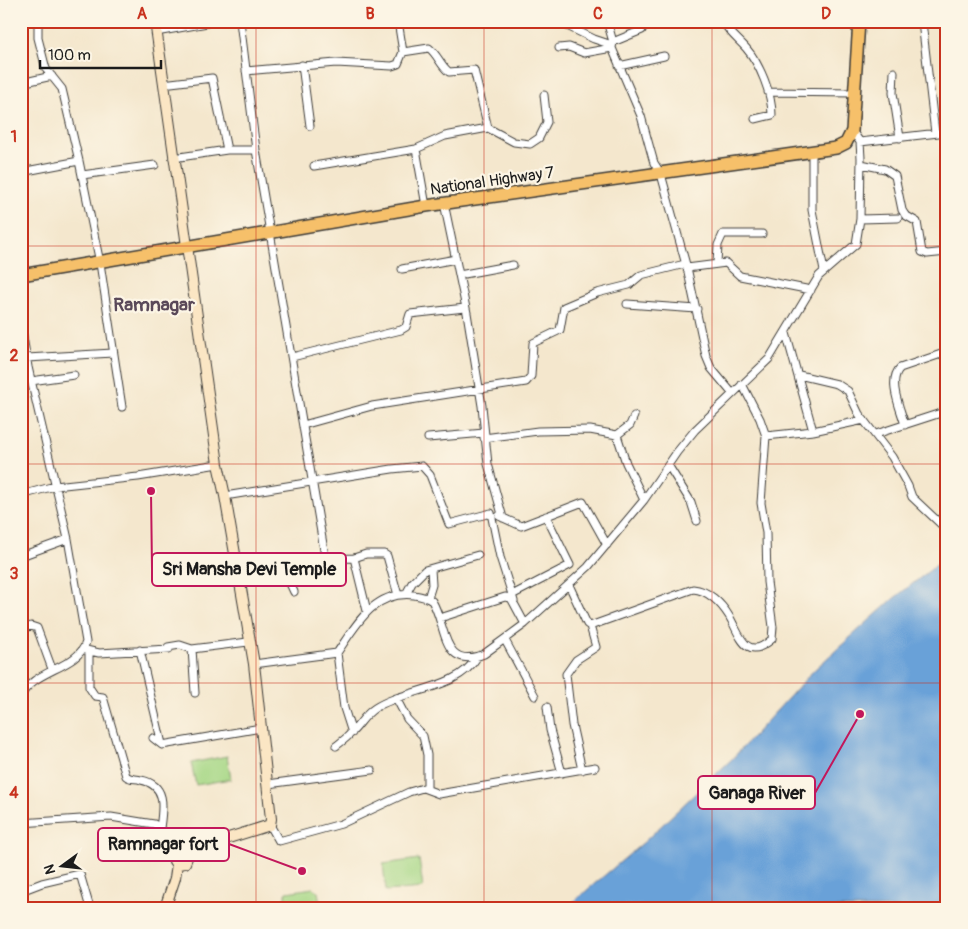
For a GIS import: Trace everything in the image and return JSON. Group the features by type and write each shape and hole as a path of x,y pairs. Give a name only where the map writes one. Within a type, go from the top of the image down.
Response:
{"main road":[{"path":"154,21 185,248 218,464 225,496 248,642 254,664 268,784 270,825 182,850 188,859 185,863 177,864 175,878 165,907"},
{"path":"852,131 859,21"},
{"name":"National Highway 7","path":"21,275 444,203 812,152 841,146 850,137 852,131"}],"street":[{"path":"38,21 38,38 46,69 62,89 79,161 100,263 122,408"},
{"path":"82,21 103,21"},
{"path":"240,21 256,150 325,556 330,559 354,558 366,554 384,554 387,556 398,595"},
{"path":"246,71 302,65 346,63 392,66 400,62 403,52 398,21"},
{"path":"557,21 594,39 612,45"},
{"path":"607,21 619,66 641,116 654,163 661,174 697,309 708,363 732,393"},
{"path":"559,48 570,47 584,53 612,45 642,30 645,21"},
{"path":"723,21 730,34 747,50 764,80 768,92 772,115 755,119"},
{"path":"922,22 936,134"},
{"path":"156,32 207,23"},
{"path":"403,52 428,48 435,53 441,64 450,72 474,70 488,128"},
{"path":"619,66 664,56"},
{"path":"302,65 310,126"},
{"path":"894,72 893,93 900,138"},
{"path":"21,83 52,76"},
{"path":"163,84 212,78 227,150"},
{"path":"768,92 854,93"},
{"path":"314,166 416,149 446,136 488,128 514,142 522,144 536,142 547,122 544,95"},
{"path":"336,746 352,733 362,718 374,708 450,679 469,668 478,656 505,640 569,586 607,545 644,500 695,430 732,393 763,366 786,333 824,270 856,244 860,219 861,164 860,142 852,131"},
{"path":"860,142 947,132"},
{"path":"416,149 426,206"},
{"path":"173,158 227,150 256,150"},
{"path":"812,152 812,210 824,270"},
{"path":"21,172 79,161"},
{"path":"861,164 885,169 895,176 902,210 905,215 917,222 922,252 927,254 947,252"},
{"path":"82,175 155,165"},
{"path":"444,203 466,308 492,479 503,518"},
{"path":"860,219 898,218"},
{"path":"717,263 718,245 723,234 762,234"},
{"path":"402,269 456,259"},
{"path":"303,425 372,406 479,391 529,380 531,376 533,343 560,330 562,313 567,304 597,292 629,285 641,275 686,266 726,263 740,276 811,290"},
{"path":"459,275 514,265"},
{"path":"627,304 697,309"},
{"path":"292,357 401,330 406,327 410,314 466,308"},
{"path":"21,324 26,358 25,368 31,381 68,539 86,639 89,687 95,696 104,697 126,776 158,786 161,793 160,828"},
{"path":"786,333 813,430"},
{"path":"26,358 113,352"},
{"path":"905,425 895,386 896,372 900,368 947,352"},
{"path":"31,381 74,375"},
{"path":"799,376 837,384 844,388 864,420 892,457 908,486 912,498 947,530"},
{"path":"590,626 693,589 706,592 715,599 730,617 737,634 746,645 756,648 765,645 772,639 773,627 767,582 766,533 761,503 766,436 742,384"},
{"path":"876,434 947,411"},
{"path":"428,438 538,431 590,430 617,435 630,425 634,416"},
{"path":"766,436 813,430 864,420"},
{"path":"617,435 626,463 644,500"},
{"path":"21,494 55,486 138,477 218,464"},
{"path":"668,465 691,502 697,521"},
{"path":"225,496 422,466 430,475 449,524 491,513 521,526 583,502 607,545"},
{"path":"491,513 500,557 513,598 525,624"},
{"path":"440,618 505,597 513,598 570,564 546,516"},
{"path":"21,556 68,539"},
{"path":"406,594 420,574 478,555"},
{"path":"354,558 367,611"},
{"path":"428,598 432,585 431,569"},
{"path":"238,575 282,571 294,592"},
{"path":"569,586 586,624 590,626 596,647 576,660 566,674 572,725 582,770"},
{"path":"352,733 344,708 337,653 367,611 380,602 406,594 428,598 435,605 452,653 458,656 478,656"},
{"path":"21,629 34,626 37,628 52,669"},
{"path":"505,640 535,696"},
{"path":"86,650 99,653 169,649 168,647 180,645 192,648 248,642"},
{"path":"192,648 196,693"},
{"path":"21,697 28,687 52,669 77,658 86,650"},
{"path":"140,650 162,745"},
{"path":"254,664 337,653"},
{"path":"396,698 402,712 423,736 427,789"},
{"path":"547,707 550,730 562,773"},
{"path":"153,738 162,745 261,728"},
{"path":"270,825 279,841 341,824 404,794 427,789 439,794 595,768"},
{"path":"268,784 372,770"},
{"path":"21,822 111,817 154,824 182,850"},
{"path":"21,891 42,882 80,874 90,908"}],"green space":[{"path":"227,756 231,779 196,785 191,763"},
{"path":"419,859 423,888 386,891 383,864"},
{"path":"313,888 318,892 321,908 286,908 284,898 287,892"}],"water":[{"path":"947,557 947,908 566,908 644,842 733,758 814,670 893,599"}],"place":[{"name":"Sri Mansha Devi Temple","path":"151,491"},
{"name":"Ganaga River","path":"860,714"},
{"name":"Ramnagar fort","path":"302,871"}],"district":[{"name":"Ramnagar","path":"154,304"}]}
